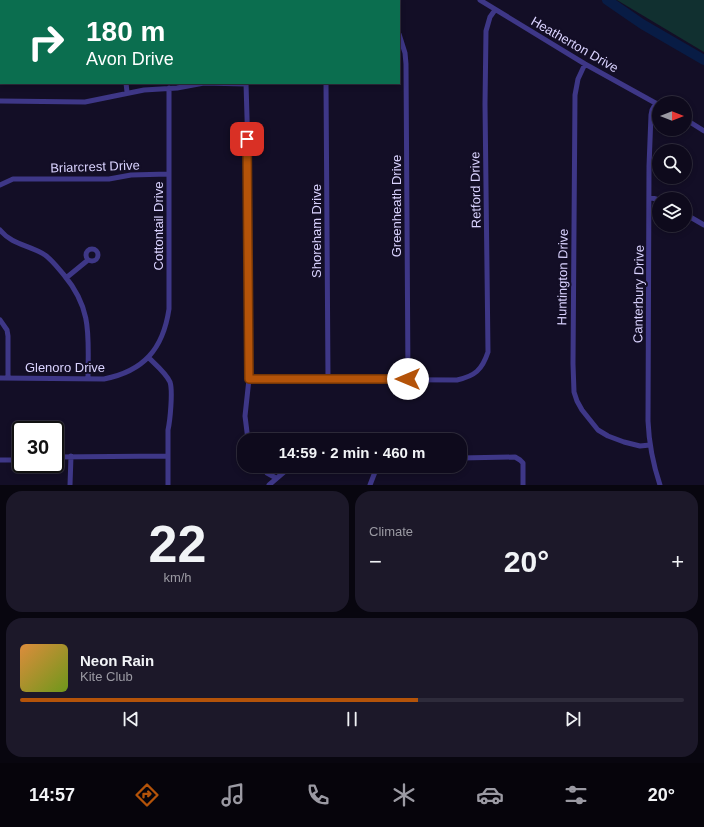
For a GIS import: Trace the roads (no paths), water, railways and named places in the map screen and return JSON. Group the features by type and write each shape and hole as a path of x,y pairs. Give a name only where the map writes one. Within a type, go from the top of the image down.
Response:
{"street":[{"name":"Heatherton Drive","path":"480,0 586,64 652,101"},
{"name":"Retford Drive","path":"408,379 457,380 466,378 480,369 488,352 485,104 486,31 490,18 496,10"},
{"name":"Greenheath Drive","path":"400,37 405,53 406,64 408,379"},
{"name":"Huntington Drive","path":"586,64 578,79 575,94 574,392 582,410 598,430 608,436 624,442 640,446 650,445"},
{"path":"126,84 128,92"},
{"path":"0,101 85,102 128,92 177,88 199,84"},
{"path":"246,84 248,151 247,242 249,379 245,416 247,433"},
{"name":"Shoreham Drive","path":"326,84 328,379"},
{"name":"Cottontail Drive","path":"149,358 162,336 169,309 169,88"},
{"name":"Canterbury Drive","path":"652,110 649,166 648,429 653,460 660,485"},
{"path":"692,123 704,131"},
{"name":"Briarcrest Drive","path":"0,185 13,179 109,179 131,175 168,174"},
{"path":"692,218 704,225"},
{"path":"0,230 11,241 44,255 52,261 66,278 81,302 86,315 88,328 88,379"},
{"path":"66,278 88,260"},
{"path":"0,320 7,330 8,336 8,378"},
{"path":"149,358 168,379 170,386 168,485"},
{"name":"Glenoro Drive","path":"0,378 104,379 117,377 149,358"},
{"path":"249,379 408,379"},
{"path":"64,456 168,456"},
{"path":"70,485 71,456"},
{"path":"467,458 508,456 520,460 524,469 524,485"},
{"path":"0,460 12,460"},
{"path":"267,473 276,478"},
{"path":"269,485 284,473"},
{"path":"370,485 375,473"}],"waterway":[{"path":"607,0 642,24 704,60"}]}
